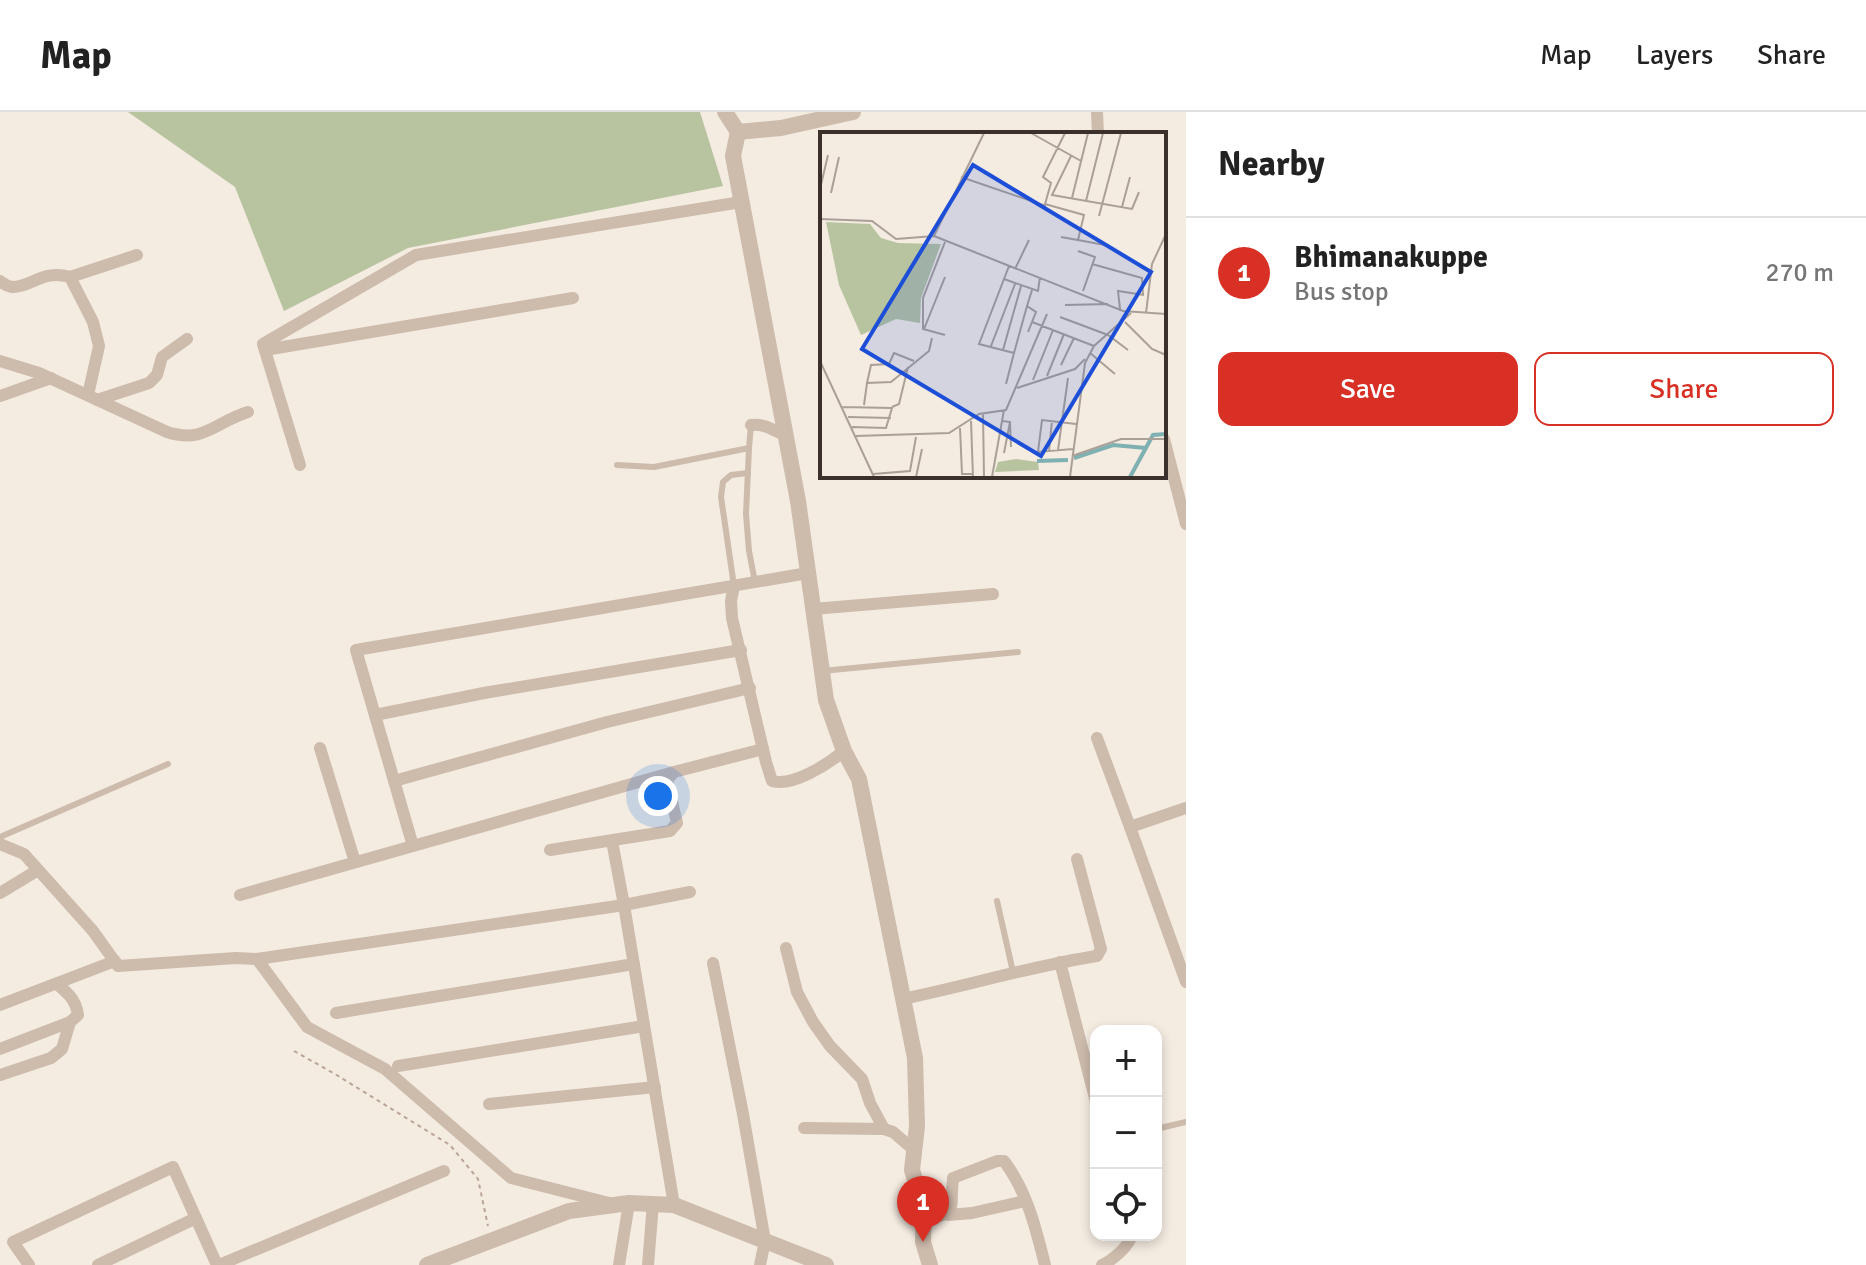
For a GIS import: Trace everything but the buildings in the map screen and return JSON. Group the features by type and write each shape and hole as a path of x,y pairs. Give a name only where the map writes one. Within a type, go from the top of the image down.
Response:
{"street":[{"path":"725,112 738,132 733,156 798,501 826,700 844,751 859,779 915,1058 917,1126 912,1170 924,1208 923,1242 930,1265"},
{"path":"738,132 781,128 853,112"},
{"path":"1097,112 1098,132"},
{"path":"300,465 263,344 416,255 741,202"},
{"path":"0,281 12,287 51,275 70,277 137,255"},
{"path":"70,277 93,322 99,346 93,398"},
{"path":"265,350 573,298"},
{"path":"93,398 149,383 157,375 162,357 187,339"},
{"path":"0,361 51,378 167,432 190,437 248,412"},
{"path":"0,396 51,378"},
{"path":"751,425 767,427 786,436"},
{"path":"1166,447 1186,524"},
{"path":"413,846 356,650 808,573"},
{"path":"734,586 732,618 772,781 781,784 827,764 844,751"},
{"path":"813,609 993,594"},
{"path":"375,715 484,693 741,650"},
{"path":"394,781 607,722 750,688"},
{"path":"1097,738 1186,982"},
{"path":"320,748 355,862"},
{"path":"240,895 763,749"},
{"path":"550,850 670,831 677,823 667,780 674,772"},
{"path":"1130,827 1186,808"},
{"path":"612,841 674,1205"},
{"path":"0,844 24,854 93,931 118,966 257,959 624,905 690,892"},
{"path":"902,999 1097,956 1101,949 1077,859"},
{"path":"0,893 38,870"},
{"path":"786,948 797,992 813,1022 830,1046 862,1079 884,1129"},
{"path":"257,959 307,1027 385,1069 511,1178 622,1204"},
{"path":"0,1005 115,961"},
{"path":"1060,962 1095,1097"},
{"path":"713,963 765,1241 760,1265"},
{"path":"336,1013 634,964"},
{"path":"0,1049 70,1022 78,1015 71,995 57,984"},
{"path":"0,1075 51,1058 62,1049 70,1022"},
{"path":"398,1066 644,1026"},
{"path":"489,1104 655,1087"},
{"path":"804,1128 884,1129 893,1132 914,1150"},
{"path":"948,1215 953,1178 1004,1161 1032,1217 1045,1265"},
{"path":"29,1265 13,1242 173,1167 218,1265 444,1171"},
{"path":"923,1221 1025,1201"},
{"path":"648,1265 653,1203"},
{"path":"427,1265 569,1211 653,1203 674,1205 826,1265"},
{"path":"619,1265 622,1204"},
{"path":"98,1265 196,1218"},
{"path":"1102,1265 1130,1241"}],"lane":[{"path":"751,425 747,526 755,582"},
{"path":"617,465 654,467 749,448"},
{"path":"734,586 721,497 723,482 731,475 748,473"},
{"path":"822,671 1018,652"},
{"path":"0,837 168,764"},
{"path":"997,901 1014,973"},
{"path":"1162,1128 1186,1122"}],"path":[{"path":"294,1051 450,1145 478,1179 491,1241"}],"green space":[{"path":"128,112 700,112 723,186 408,248 284,311 235,187"}],"place":[{"name":"Bhimanakuppe","path":"923,1242"}]}
